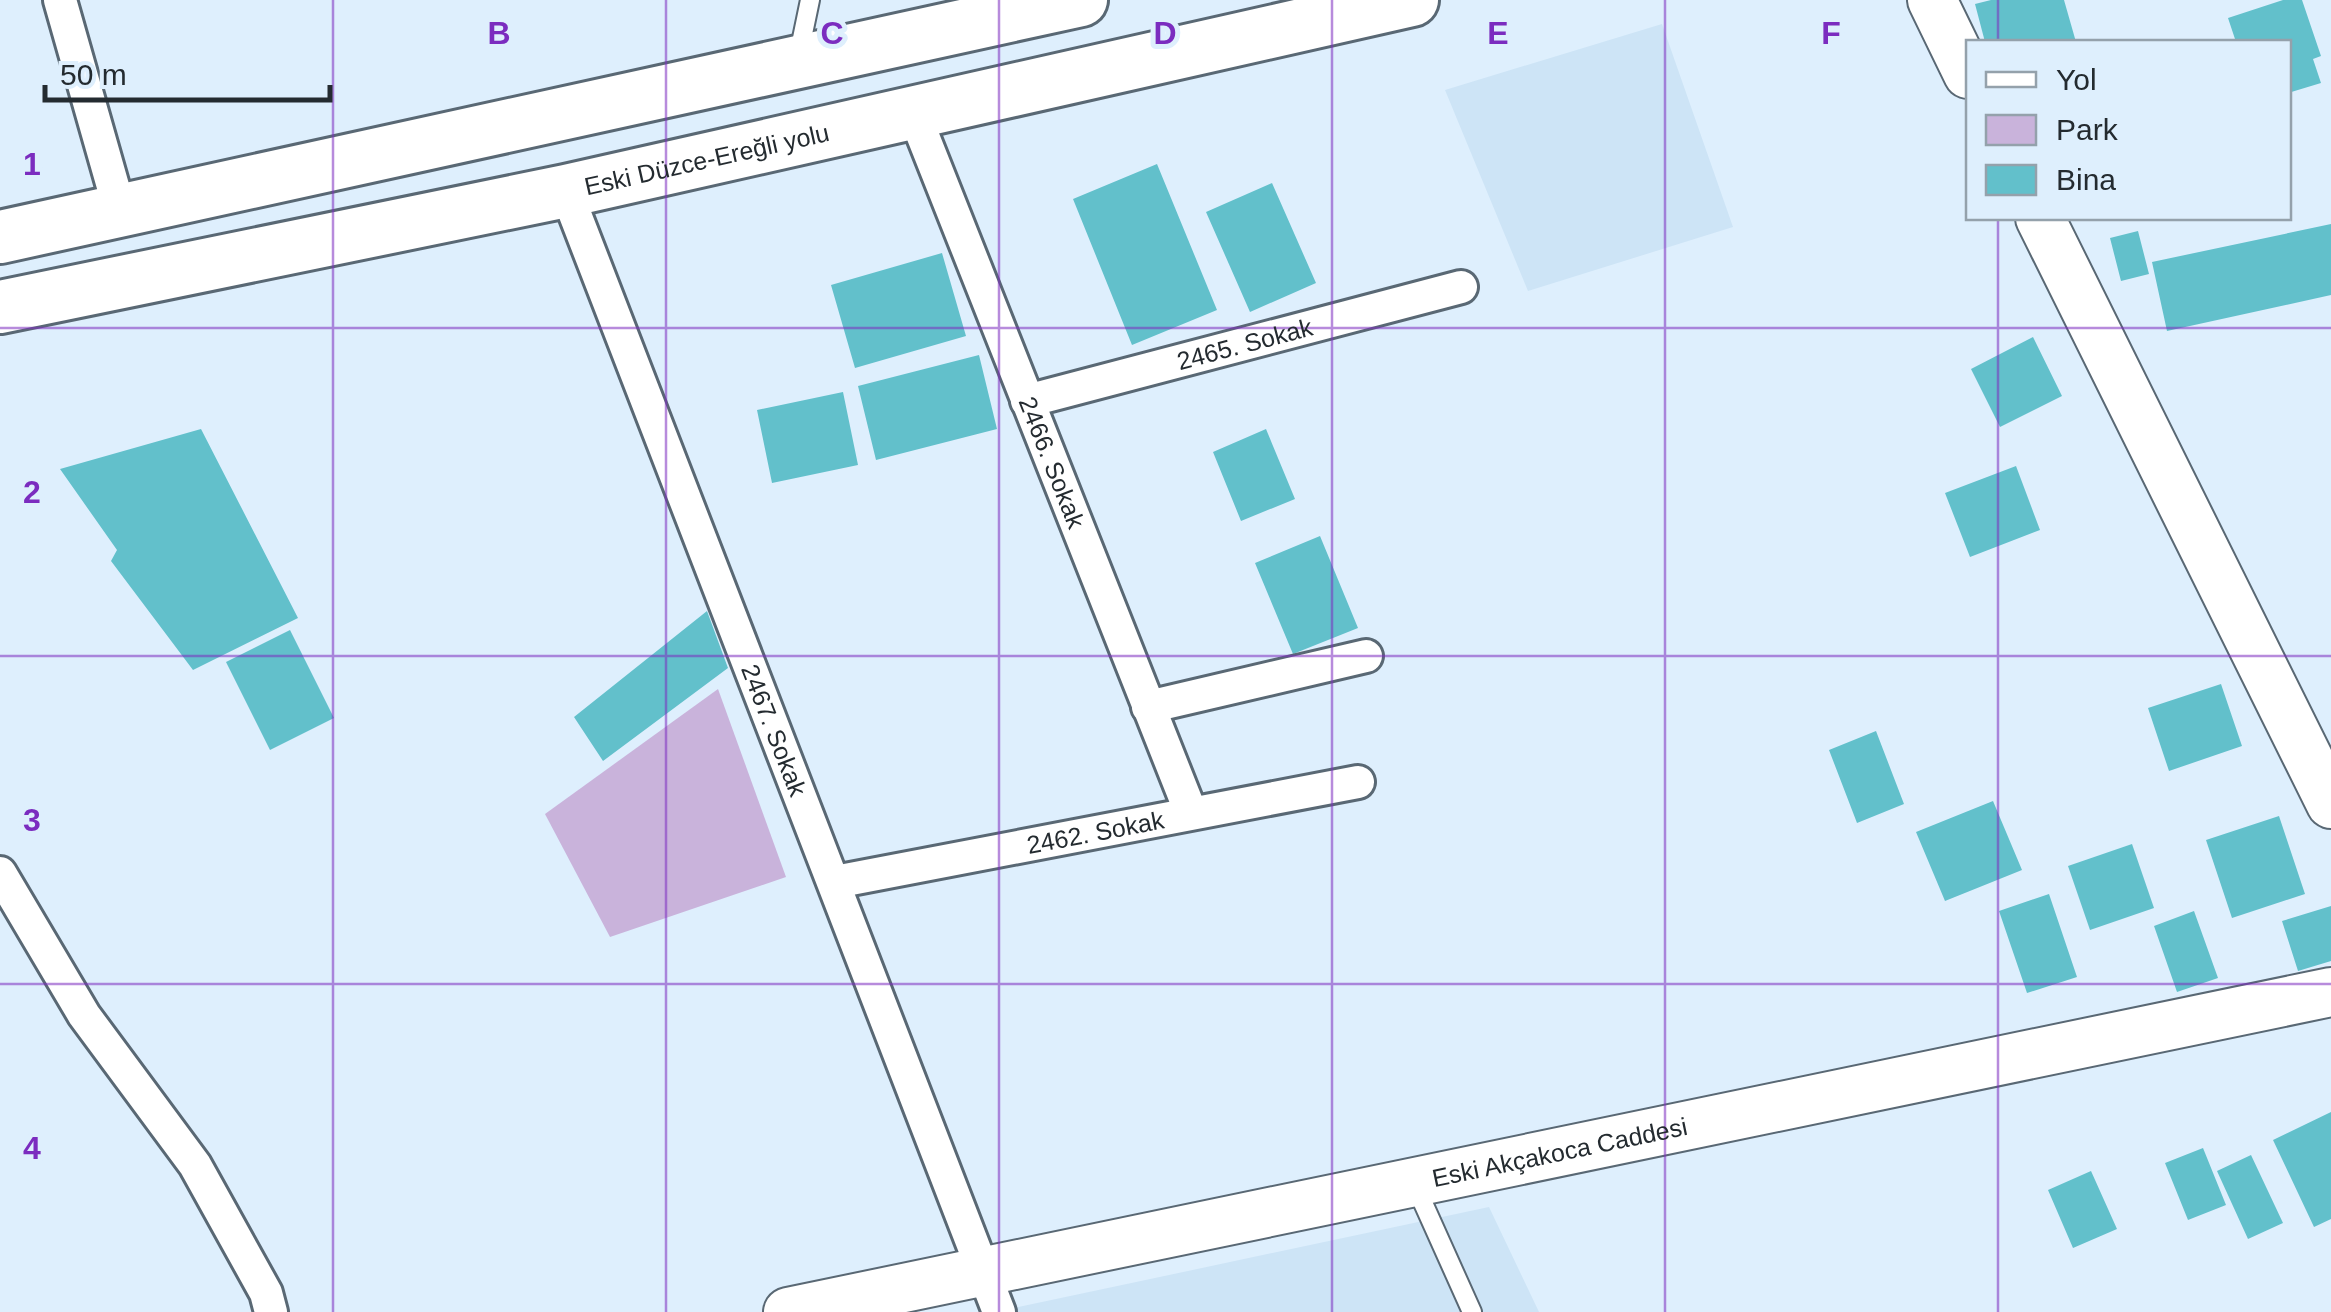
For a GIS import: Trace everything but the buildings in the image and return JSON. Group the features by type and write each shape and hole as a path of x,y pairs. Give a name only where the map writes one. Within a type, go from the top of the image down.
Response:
{"main road":[{"path":"0,237 1081,0"},
{"name":"Eski Düzce-Ereğli yolu","path":"0,307 566,191 1412,0"}],"street":[{"path":"60,0 120,211"},
{"path":"1932,0 1966,70"},
{"name":"2466. Sokak","path":"914,111 1190,814"},
{"name":"2467. Sokak","path":"566,191 835,882 989,1291"},
{"path":"2041,220 2331,804"},
{"name":"2465. Sokak","path":"1027,401 1461,287"},
{"path":"1148,707 1366,656"},
{"name":"2462. Sokak","path":"835,882 1358,782"},
{"path":"0,873 84,1016 195,1165 266,1293 271,1312"},
{"name":"Eski Akçakoca Caddesi","path":"788,1312 989,1291 1413,1181 2331,992"}],"lane":[{"path":"797,64 810,0"},
{"path":"1413,1181 1472,1312"}],"shaded area":[{"path":"1662,24 1733,227 1528,291 1445,90"},
{"path":"1489,1207 1539,1312 995,1312"}],"green space":[{"path":"718,689 786,877 610,937 545,814"}]}
